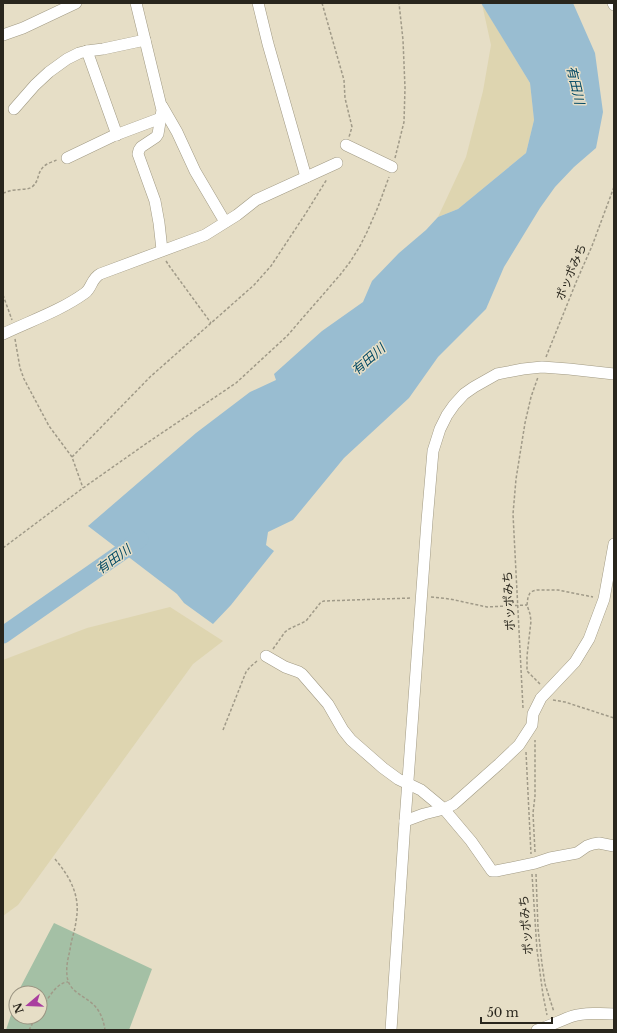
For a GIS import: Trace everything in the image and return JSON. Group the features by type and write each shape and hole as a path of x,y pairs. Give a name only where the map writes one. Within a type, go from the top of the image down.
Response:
{"street":[{"path":"3,35 23,28 76,3"},
{"path":"136,3 162,110 158,134 141,147 138,154 155,201 162,250"},
{"path":"258,3 268,44 306,177"},
{"path":"14,109 35,85 49,72 79,52 103,49 146,40"},
{"path":"87,50 117,135"},
{"path":"160,102 177,132 196,172 226,222"},
{"path":"68,157 117,135 161,118"},
{"path":"346,145 392,168"},
{"path":"3,334 58,310 86,292 96,276 205,235 256,200 337,163"},
{"path":"392,1030 405,822 433,451 440,429 454,404 464,394 497,374 542,367 614,374"},
{"path":"405,822 424,814 444,809 454,804 519,745 532,725 535,710 541,698 575,662 589,639 604,599 614,544"},
{"path":"266,656 285,667 302,674 328,704 343,730 351,740 383,768 408,784 421,790 444,809 472,841 492,871 577,853 593,844 599,843 614,846"},
{"path":"537,1030 575,1016 604,1013 614,1014"}],"path":[{"path":"322,3 343,74 345,98 352,127 346,145"},
{"path":"3,548 83,488 236,383 287,336 340,275 356,251 378,207 392,168 404,122 404,48 399,3"},
{"path":"3,193 31,187 38,179 40,170 44,166 61,158 68,157"},
{"path":"72,457 150,377 254,284 271,266 337,163"},
{"name":"ポッポみち","path":"524,713 513,514 516,479 525,423 531,397 542,367 592,246 614,187"},
{"path":"162,250 170,267 211,323"},
{"path":"3,295 15,328 16,351 24,379 50,426 72,457 83,488"},
{"path":"604,599 558,590 537,590 530,593 527,605 531,620 527,671 539,682 546,697 614,718"},
{"path":"223,730 246,672 270,652 285,632 306,621 321,602 422,597 450,599 487,607 527,605"},
{"path":"532,725 536,744 535,796 533,813 533,863 544,979 554,1024"},
{"name":"ポッポみち","path":"525,736 533,863 535,930 543,995 547,1014 554,1024"},
{"path":"55,859 66,873 73,886 77,904 76,920 67,968 68,982 70,987 98,1009 102,1016 105,1030"},
{"path":"48,999 60,984 68,982"}],"green space":[{"path":"54,923 152,969 129,1030 6,1030 8,1024 48,1025 48,985 22,985"}],"sand":[{"path":"482,4 530,83 534,120 526,153 458,209 438,217 466,157 483,91 491,45"},
{"path":"170,607 223,641 193,664 18,905 3,916 3,660 87,628"}],"water":[{"path":"481,3 573,3 595,53 603,112 596,148 574,167 555,187 540,208 504,267 486,309 438,357 409,398 344,458 293,520 268,532 266,545 274,551 231,605 213,624 184,603 177,594 88,526 196,433 250,392 276,380 274,374 322,331 363,302 372,281 399,253 426,230 438,217 458,209 526,153 534,120 530,83"}],"waterway":[{"name":"有田川","path":"3,635 140,539"}]}
